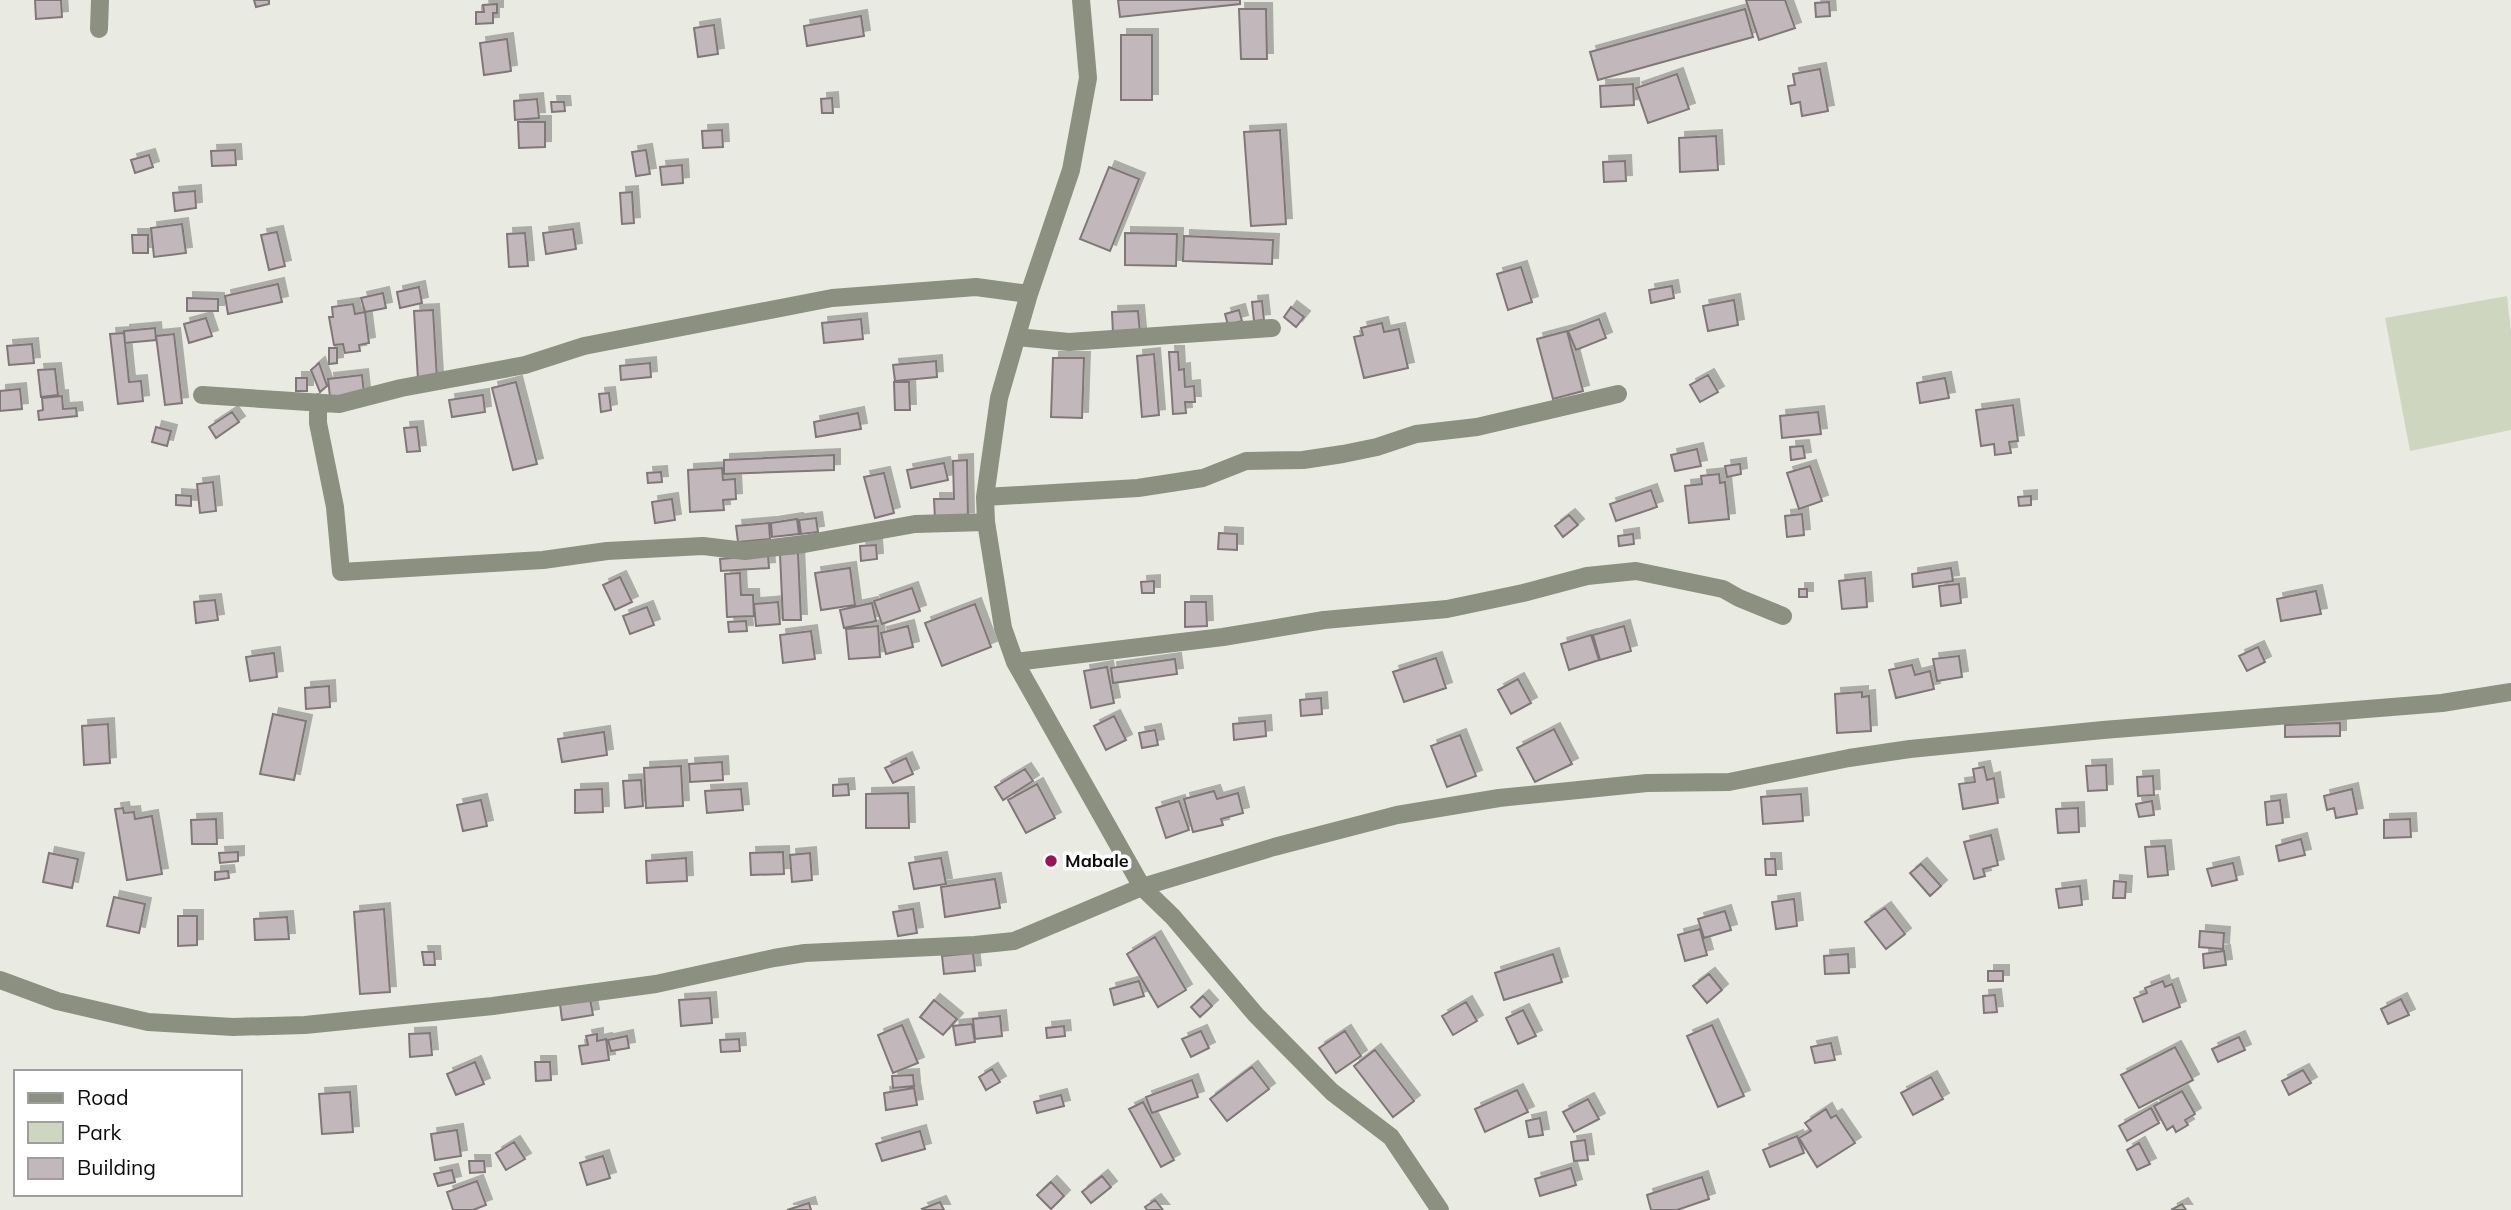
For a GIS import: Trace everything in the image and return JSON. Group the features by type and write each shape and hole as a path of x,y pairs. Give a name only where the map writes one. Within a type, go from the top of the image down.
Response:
{"street":[{"path":"99,29 100,0"},
{"path":"1081,0 1088,78 1071,170 1029,294 999,398 985,497 986,522 1003,628 1015,662 1142,887 1173,917 1256,1015 1332,1091 1391,1137 1436,1208"},
{"path":"202,395 338,404 401,388 525,365 584,346 832,298 976,287 1029,294"},
{"path":"1017,337 1069,342 1272,328"},
{"path":"985,497 1138,488 1202,478 1246,461 1303,460 1343,454 1377,447 1416,434 1477,427 1618,394"},
{"path":"318,402 318,423 335,507 341,572 543,560 703,546 745,551 804,544 915,524 986,522"},
{"path":"1015,662 1223,637 1324,620 1447,609 1587,576 1636,571 1723,589 1783,616"},
{"path":"0,980 57,1001 148,1023 233,1027 305,1025 493,1006 656,984 797,954 1014,941 1142,887 1274,847 1396,815 1499,799 1647,783 1729,782 1910,749 2103,730 2442,703 2511,692"}],"green space":[{"path":"2507,296 2511,333 2511,430 2410,451 2385,318"}],"building":[{"path":"35,0 61,0 62,17 36,19"},
{"path":"254,0 269,0 269,4 256,7"},
{"path":"1118,0 1240,0 1240,4 1120,17"},
{"path":"1746,0 1785,0 1795,28 1759,40"},
{"path":"1829,2 1830,16 1816,17 1815,3"},
{"path":"497,4 493,23 476,24 476,12 484,12 483,5"},
{"path":"1239,9 1266,9 1267,59 1241,59"},
{"path":"1745,9 1753,37 1598,80 1590,52"},
{"path":"861,16 864,36 807,46 804,26"},
{"path":"714,25 718,54 698,57 694,28"},
{"path":"1121,35 1152,35 1152,100 1121,100"},
{"path":"507,39 511,71 484,75 480,43"},
{"path":"1820,69 1828,111 1802,116 1800,102 1791,104 1788,86 1795,85 1793,74"},
{"path":"1677,74 1689,109 1648,123 1636,88"},
{"path":"1633,84 1634,105 1601,107 1600,86"},
{"path":"832,98 833,113 822,113 821,99"},
{"path":"537,99 539,118 515,120 514,101"},
{"path":"551,102 564,102 565,111 552,112"},
{"path":"518,122 545,122 545,147 519,148"},
{"path":"722,130 723,147 703,148 702,131"},
{"path":"1280,130 1286,224 1251,226 1244,132"},
{"path":"1716,136 1718,170 1680,172 1679,138"},
{"path":"235,150 236,165 212,166 211,151"},
{"path":"646,150 650,174 636,176 632,152"},
{"path":"149,155 153,167 135,173 131,160"},
{"path":"1625,161 1626,181 1604,182 1603,162"},
{"path":"682,165 683,183 662,185 660,167"},
{"path":"1109,167 1139,179 1110,251 1080,239"},
{"path":"195,191 196,208 175,211 173,193"},
{"path":"632,192 634,223 622,224 620,193"},
{"path":"182,224 186,253 154,257 151,228"},
{"path":"573,229 576,249 546,254 543,233"},
{"path":"277,232 285,266 269,270 261,235"},
{"path":"525,233 528,266 509,267 507,234"},
{"path":"1125,233 1177,234 1176,266 1125,265"},
{"path":"132,235 148,235 148,253 133,253"},
{"path":"1184,236 1273,240 1272,264 1183,261"},
{"path":"1521,267 1532,302 1508,310 1497,274"},
{"path":"278,284 282,302 228,314 225,296"},
{"path":"1672,286 1674,298 1651,303 1649,290"},
{"path":"419,287 422,303 400,308 397,292"},
{"path":"383,293 386,308 365,312 361,298"},
{"path":"187,298 218,299 218,311 187,311"},
{"path":"1734,300 1738,325 1708,331 1703,306"},
{"path":"1262,301 1264,320 1254,321 1252,302"},
{"path":"353,304 355,314 365,312 369,343 359,345 360,351 345,353 343,344 334,345 329,317 333,317 332,307"},
{"path":"1291,307 1304,317 1296,327 1284,317"},
{"path":"433,310 437,379 418,380 414,311"},
{"path":"1239,310 1242,321 1228,325 1225,314"},
{"path":"1138,311 1140,333 1113,334 1112,312"},
{"path":"206,318 212,336 189,343 184,324"},
{"path":"861,319 863,339 824,343 822,323"},
{"path":"1599,319 1606,338 1576,350 1568,331"},
{"path":"1382,323 1384,332 1399,329 1408,368 1364,378 1354,337 1363,335 1361,328"},
{"path":"155,328 156,340 125,343 124,331"},
{"path":"1567,331 1583,391 1553,399 1537,339"},
{"path":"124,333 129,382 141,381 143,401 118,404 110,334"},
{"path":"174,334 182,403 165,405 156,336"},
{"path":"32,344 34,363 9,365 7,346"},
{"path":"329,348 337,348 337,363 329,364"},
{"path":"1169,352 1178,352 1179,370 1184,369 1185,387 1194,386 1195,402 1185,402 1186,413 1173,414"},
{"path":"1154,354 1159,415 1142,417 1137,356"},
{"path":"1053,358 1084,358 1082,418 1051,417"},
{"path":"936,361 937,377 895,381 893,365"},
{"path":"319,363 327,386 320,392 311,370"},
{"path":"650,363 651,377 621,380 620,366"},
{"path":"55,369 58,395 41,397 38,370"},
{"path":"362,375 364,393 330,397 328,379"},
{"path":"1708,375 1718,392 1700,402 1690,385"},
{"path":"296,378 307,378 307,391 296,391"},
{"path":"1945,378 1949,398 1920,403 1917,383"},
{"path":"516,382 537,464 513,470 492,388"},
{"path":"894,382 909,382 910,410 895,410"},
{"path":"20,389 22,409 0,411 0,391"},
{"path":"609,393 611,410 601,412 599,394"},
{"path":"483,395 485,412 452,417 449,400"},
{"path":"62,396 63,409 76,408 77,416 39,420 38,411 43,410 42,398"},
{"path":"2013,405 2018,441 2009,442 2011,453 1995,455 1994,444 1981,446 1976,410"},
{"path":"232,412 239,422 216,438 209,427"},
{"path":"1818,412 1821,434 1782,438 1780,416"},
{"path":"858,413 861,429 816,437 814,422"},
{"path":"156,427 171,431 167,446 152,442"},
{"path":"417,427 420,451 407,452 404,428"},
{"path":"1803,446 1805,458 1791,460 1790,447"},
{"path":"1697,449 1701,466 1675,471 1671,455"},
{"path":"834,455 834,470 724,474 724,460"},
{"path":"967,460 968,518 935,519 934,499 954,499 953,461"},
{"path":"944,463 948,480 911,488 907,470"},
{"path":"1740,464 1741,474 1727,477 1725,466"},
{"path":"1810,466 1822,501 1799,509 1787,473"},
{"path":"722,468 723,480 735,479 736,499 723,500 724,510 690,512 688,470"},
{"path":"661,472 662,482 648,483 647,473"},
{"path":"884,473 894,513 875,518 864,477"},
{"path":"1719,474 1720,483 1725,482 1729,519 1689,523 1685,486 1702,484 1701,476"},
{"path":"213,482 216,511 200,513 197,484"},
{"path":"1651,490 1657,507 1616,521 1610,504"},
{"path":"176,495 191,496 191,506 176,505"},
{"path":"2031,496 2031,505 2019,506 2018,497"},
{"path":"672,499 675,520 655,523 652,502"},
{"path":"1802,514 1804,535 1787,537 1785,516"},
{"path":"1569,515 1578,525 1563,537 1555,526"},
{"path":"816,518 818,532 801,534 799,520"},
{"path":"797,519 799,534 772,537 771,523"},
{"path":"769,523 770,539 738,542 736,526"},
{"path":"1219,533 1237,534 1237,550 1218,549"},
{"path":"1633,534 1634,544 1619,546 1618,536"},
{"path":"876,545 877,559 861,561 860,546"},
{"path":"798,553 801,620 783,620 780,554"},
{"path":"768,555 769,568 721,571 720,559"},
{"path":"850,568 855,605 821,610 815,573"},
{"path":"1951,568 1953,581 1913,587 1912,574"},
{"path":"740,573 741,595 753,595 754,616 727,617 725,574"},
{"path":"620,577 632,602 615,610 603,585"},
{"path":"1865,578 1867,607 1842,609 1839,581"},
{"path":"1154,581 1154,593 1142,593 1141,582"},
{"path":"1959,584 1961,603 1941,606 1939,586"},
{"path":"912,588 920,611 882,624 874,601"},
{"path":"1799,589 1807,589 1807,597 1799,597"},
{"path":"2316,591 2321,614 2281,621 2277,599"},
{"path":"215,600 218,620 196,623 194,602"},
{"path":"778,602 780,624 756,626 754,604"},
{"path":"1185,602 1206,602 1207,626 1185,627"},
{"path":"872,603 876,621 844,628 840,610"},
{"path":"975,604 991,647 942,666 925,623"},
{"path":"647,607 654,625 630,634 623,616"},
{"path":"746,621 747,631 729,632 728,622"},
{"path":"878,626 880,657 849,659 846,629"},
{"path":"908,626 913,647 886,654 881,633"},
{"path":"1624,626 1631,651 1600,660 1593,635"},
{"path":"811,631 815,659 783,663 780,635"},
{"path":"1591,635 1599,660 1569,670 1561,644"},
{"path":"2258,647 2265,662 2247,671 2239,656"},
{"path":"274,653 277,677 250,681 246,657"},
{"path":"1959,656 1962,677 1937,681 1933,659"},
{"path":"1436,658 1446,688 1404,702 1393,672"},
{"path":"1175,659 1177,674 1113,683 1111,668"},
{"path":"1912,665 1915,675 1930,671 1934,689 1896,698 1889,670"},
{"path":"1107,667 1114,703 1091,708 1084,671"},
{"path":"1518,679 1531,703 1511,714 1498,690"},
{"path":"329,686 330,707 306,709 305,688"},
{"path":"1862,692 1862,697 1869,696 1871,731 1837,733 1835,694"},
{"path":"1321,698 1322,714 1301,716 1300,700"},
{"path":"273,714 306,721 294,780 260,774"},
{"path":"1114,716 1126,740 1106,750 1094,726"},
{"path":"1265,721 1266,736 1234,740 1233,724"},
{"path":"2340,723 2340,736 2285,737 2285,725"},
{"path":"108,724 110,763 84,765 82,726"},
{"path":"1554,729 1572,764 1535,782 1517,748"},
{"path":"1155,730 1158,745 1142,748 1139,733"},
{"path":"604,732 607,755 562,762 558,739"},
{"path":"1460,735 1476,776 1447,787 1431,746"},
{"path":"906,758 913,774 893,783 885,768"},
{"path":"722,762 723,780 690,782 689,764"},
{"path":"2106,765 2107,790 2088,791 2086,766"},
{"path":"681,766 683,806 646,808 644,768"},
{"path":"1984,767 1987,780 1994,778 1998,803 1963,809 1959,784 1975,782 1973,769"},
{"path":"1025,769 1033,781 1003,800 995,787"},
{"path":"2153,776 2154,795 2138,796 2137,777"},
{"path":"641,780 643,806 625,808 623,781"},
{"path":"848,784 849,795 833,796 833,785"},
{"path":"1037,784 1055,818 1026,833 1008,800"},
{"path":"602,789 603,812 575,813 575,790"},
{"path":"741,789 743,810 707,813 705,791"},
{"path":"2352,789 2357,814 2336,818 2334,808 2327,810 2324,796"},
{"path":"1214,791 1217,799 1238,793 1243,813 1221,819 1223,825 1193,832 1184,799"},
{"path":"908,793 909,828 866,828 866,794"},
{"path":"1801,794 1803,821 1763,824 1761,797"},
{"path":"481,800 487,826 463,831 457,805"},
{"path":"2280,800 2283,823 2267,825 2265,802"},
{"path":"1179,801 1189,830 1166,838 1156,808"},
{"path":"2152,801 2154,815 2139,817 2136,804"},
{"path":"123,808 124,813 134,812 135,819 152,816 162,874 127,880 115,809"},
{"path":"2078,808 2079,832 2058,833 2056,809"},
{"path":"216,819 217,844 192,844 191,820"},
{"path":"2410,819 2411,837 2384,838 2384,820"},
{"path":"1991,835 1998,865 1983,869 1985,876 1974,879 1964,842"},
{"path":"2301,839 2305,855 2279,861 2276,846"},
{"path":"2165,846 2168,875 2148,877 2145,847"},
{"path":"238,852 238,861 220,863 219,853"},
{"path":"783,852 784,874 751,875 750,853"},
{"path":"49,853 78,859 72,888 43,882"},
{"path":"810,853 812,880 792,882 790,855"},
{"path":"686,858 687,881 647,883 646,861"},
{"path":"941,858 946,884 914,889 909,863"},
{"path":"1765,859 1775,859 1776,875 1766,875"},
{"path":"2233,863 2237,880 2212,886 2207,869"},
{"path":"1921,864 1941,886 1930,896 1910,873"},
{"path":"228,871 229,878 215,880 215,872"},
{"path":"995,879 1000,908 945,917 941,887"},
{"path":"2114,881 2126,882 2125,898 2113,898"},
{"path":"2080,886 2082,905 2059,908 2056,889"},
{"path":"114,897 145,904 139,933 107,926"},
{"path":"1794,899 1797,926 1776,929 1772,902"},
{"path":"1885,908 1905,934 1886,949 1865,922"},
{"path":"384,909 390,992 360,994 354,912"},
{"path":"913,909 917,933 898,936 893,912"},
{"path":"1725,911 1731,930 1704,938 1698,919"},
{"path":"178,916 197,916 197,945 178,946"},
{"path":"287,917 289,939 255,940 254,919"},
{"path":"1700,929 1707,955 1685,961 1678,935"},
{"path":"2200,931 2224,933 2223,949 2199,947"},
{"path":"1155,937 1186,990 1158,1007 1127,954"},
{"path":"2224,951 2226,965 2204,968 2203,954"},
{"path":"422,952 434,952 435,965 424,965"},
{"path":"973,953 975,971 944,974 942,956"},
{"path":"1553,954 1562,982 1504,1000 1495,973"},
{"path":"1848,954 1849,973 1825,974 1824,956"},
{"path":"1988,971 2003,971 2003,981 1988,981"},
{"path":"1709,974 1722,990 1707,1003 1693,986"},
{"path":"1139,981 1144,996 1114,1005 1110,989"},
{"path":"2163,981 2165,987 2172,984 2180,1007 2143,1022 2134,998 2147,993 2145,988"},
{"path":"1995,995 1997,1012 1984,1013 1983,996"},
{"path":"1203,996 1212,1006 1200,1017 1191,1007"},
{"path":"710,998 712,1023 681,1026 679,1000"},
{"path":"590,999 593,1015 562,1020 560,1004"},
{"path":"2401,999 2409,1015 2388,1024 2381,1009"},
{"path":"934,1000 957,1019 943,1035 920,1017"},
{"path":"1466,1002 1477,1021 1453,1035 1442,1016"},
{"path":"1523,1010 1536,1036 1518,1044 1506,1018"},
{"path":"1000,1016 1002,1036 975,1039 973,1019"},
{"path":"972,1024 975,1042 956,1045 953,1026"},
{"path":"902,1025 918,1063 893,1073 878,1035"},
{"path":"1712,1025 1744,1096 1718,1107 1687,1036"},
{"path":"1064,1026 1065,1036 1047,1038 1046,1028"},
{"path":"1201,1031 1209,1048 1191,1057 1182,1039"},
{"path":"1345,1031 1361,1056 1336,1073 1319,1048"},
{"path":"430,1033 432,1055 410,1057 409,1034"},
{"path":"597,1034 597,1041 606,1039 609,1060 582,1064 579,1046 588,1045 586,1036"},
{"path":"627,1036 629,1048 611,1051 608,1040"},
{"path":"2239,1037 2245,1050 2218,1062 2212,1049"},
{"path":"739,1039 740,1051 721,1052 720,1040"},
{"path":"1831,1043 1835,1060 1815,1063 1811,1047"},
{"path":"2175,1047 2193,1080 2139,1108 2121,1075"},
{"path":"1375,1050 1414,1101 1393,1117 1354,1066"},
{"path":"475,1062 484,1084 456,1095 447,1074"},
{"path":"535,1062 550,1062 551,1080 536,1081"},
{"path":"1252,1067 1269,1089 1227,1121 1210,1099"},
{"path":"992,1069 1000,1082 986,1090 979,1077"},
{"path":"2303,1070 2311,1083 2289,1095 2282,1081"},
{"path":"913,1075 914,1086 893,1088 892,1076"},
{"path":"1931,1077 1943,1099 1913,1115 1901,1093"},
{"path":"1192,1080 1198,1097 1152,1113 1146,1097"},
{"path":"914,1088 917,1105 886,1110 884,1093"},
{"path":"1517,1090 1528,1112 1485,1132 1475,1109"},
{"path":"2182,1091 2195,1114 2185,1120 2188,1125 2176,1132 2173,1126 2167,1130 2154,1106"},
{"path":"350,1092 353,1132 322,1134 319,1094"},
{"path":"1061,1095 1064,1106 1037,1113 1034,1102"},
{"path":"1588,1099 1599,1119 1574,1132 1563,1112"},
{"path":"1143,1102 1174,1160 1161,1167 1129,1109"},
{"path":"2151,1108 2159,1123 2127,1141 2119,1126"},
{"path":"1826,1109 1831,1118 1836,1115 1855,1143 1817,1167 1799,1138 1811,1131 1805,1123"},
{"path":"1540,1118 1543,1135 1529,1137 1526,1121"},
{"path":"457,1130 461,1156 435,1160 431,1134"},
{"path":"920,1131 925,1149 882,1161 876,1144"},
{"path":"1797,1136 1804,1153 1770,1167 1763,1150"},
{"path":"1585,1140 1588,1160 1574,1161 1571,1142"},
{"path":"514,1142 525,1159 506,1170 496,1153"},
{"path":"2139,1143 2150,1164 2137,1170 2127,1150"},
{"path":"603,1156 610,1178 587,1185 580,1163"},
{"path":"469,1161 484,1161 485,1172 470,1173"},
{"path":"1571,1168 1576,1185 1540,1196 1535,1179"},
{"path":"452,1170 455,1182 438,1186 434,1174"},
{"path":"1102,1176 1111,1187 1091,1203 1082,1192"},
{"path":"1702,1177 1709,1199 1677,1210 1651,1210 1647,1195"},
{"path":"477,1181 486,1205 473,1210 453,1210 447,1192"},
{"path":"1051,1182 1064,1196 1051,1209 1037,1195"},
{"path":"1155,1200 1163,1210 1147,1210 1145,1207"},
{"path":"940,1202 944,1210 922,1209"},
{"path":"809,1203 811,1210 787,1210"},
{"path":"2182,1204 2186,1210 2171,1210"}],"place":[{"name":"Mabale","path":"1051,861"}]}
